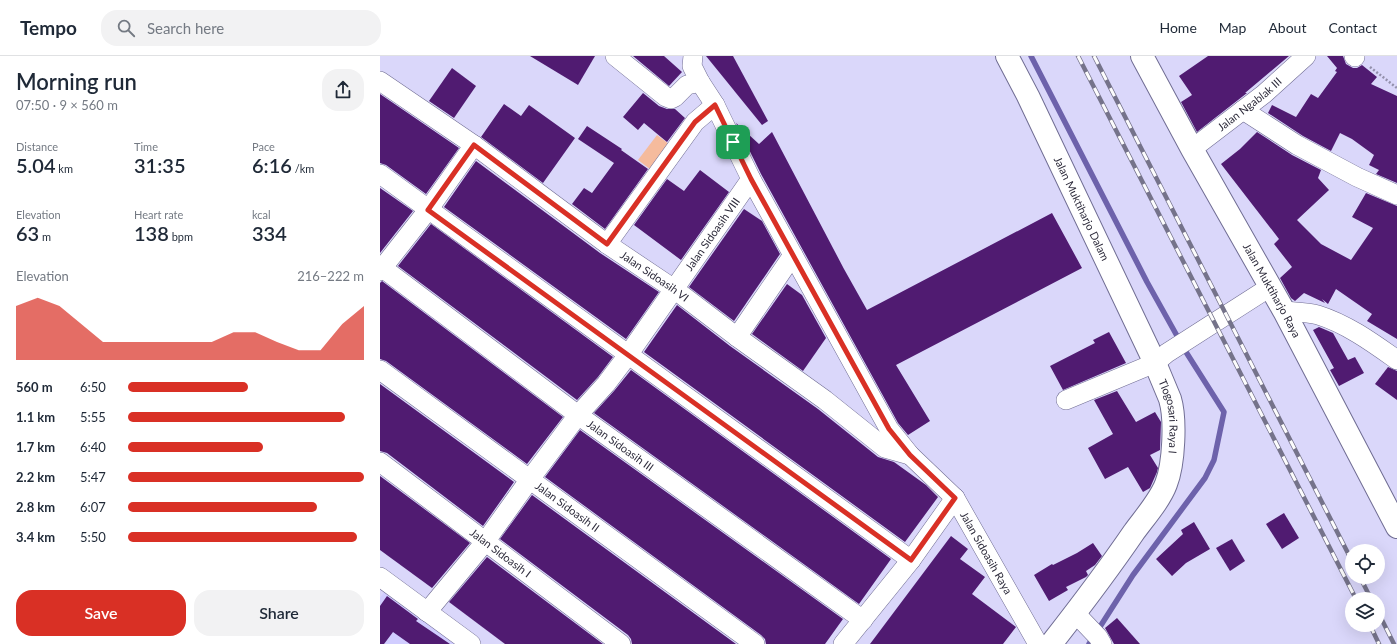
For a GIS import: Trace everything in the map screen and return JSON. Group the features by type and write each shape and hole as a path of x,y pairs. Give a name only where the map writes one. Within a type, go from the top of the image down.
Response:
{"street":[{"path":"615,56 666,97 671,99 687,85 700,82"},
{"name":"Jalan Muktiharjo Dalam","path":"1007,56 1161,358"},
{"name":"Jalan Muktiharjo Raya","path":"1142,56 1192,149 1284,311 1397,527"},
{"name":"Jalan Ngablak III","path":"1192,149 1264,94 1306,56"},
{"path":"693,58 692,66 700,82 715,105 751,179 889,429 910,455 955,498"},
{"name":"Jalan Sidoasih VI","path":"380,81 474,145 607,244 674,289 737,337 825,400 885,448 910,455"},
{"path":"607,244 695,122 715,105"},
{"path":"1243,110 1297,145 1357,177 1397,195"},
{"path":"381,268 428,210 474,145"},
{"path":"380,174 911,560"},
{"name":"Jalan Sidoasih VIII","path":"428,612 485,542 578,415 606,384 628,355 751,179"},
{"path":"737,337 793,255"},
{"name":"Jalan Sidoasih III","path":"381,268 578,415 863,620"},
{"path":"1066,400 1161,358 1270,286"},
{"path":"1284,311 1318,315 1366,339 1397,360"},
{"name":"Tlogosari Raya I","path":"1051,644 1080,619 1095,588 1153,506 1166,484 1171,462 1173,418 1161,358"},
{"name":"Jalan Sidoasih II","path":"380,370 755,644"},
{"name":"Jalan Sidoasih I","path":"380,462 622,644"},
{"name":"Jalan Sidoasih Raya","path":"843,644 911,560 955,498 1038,644"},
{"path":"382,583 428,612 471,644"},
{"path":"1080,619 1100,641"}],"path":[{"path":"1355,56 1397,88"}],"shaded area":[{"path":"657,135 673,147 654,172 638,160"},
{"path":"387,588 465,644 380,644 380,598"}],"building":[{"path":"530,56 595,56 578,85"},
{"path":"633,56 664,56 682,72 669,86"},
{"path":"706,56 733,56 768,121 762,125"},
{"path":"1208,56 1289,56 1245,93 1247,93 1197,132 1181,102 1192,95 1179,76"},
{"path":"1327,56 1343,56 1346,64 1353,68 1357,68 1362,65 1377,77 1371,84 1397,96 1397,183 1376,174 1379,170 1369,165 1374,155 1352,139 1340,133 1331,151 1303,136 1268,113 1272,105 1296,117 1311,94 1318,98 1337,72 1335,71 1337,68"},
{"path":"452,68 476,86 454,118 429,101"},
{"path":"643,93 659,106 667,109 675,109 685,118 667,142 644,123 638,130 623,117"},
{"path":"380,94 459,148 426,194 386,165 380,163"},
{"path":"504,104 521,116 529,105 575,138 543,183 481,137"},
{"path":"736,123 759,144 772,132 867,310 1052,213 1082,268 896,365 930,421 908,435 898,423 761,174"},
{"path":"587,126 622,149 621,150 648,169 605,229 572,204 584,188 592,193 614,163 578,139"},
{"path":"1257,132 1292,155 1321,170 1318,178 1329,190 1297,220 1321,244 1351,260 1373,228 1352,217 1366,193 1397,206 1397,339 1367,321 1372,314 1336,289 1328,304 1322,299 1325,303 1304,293 1295,301 1291,298 1280,278 1292,267 1274,244 1279,239 1221,164 1240,149"},
{"path":"476,161 600,253 659,292 626,339 444,207"},
{"path":"700,170 729,192 681,260 634,225 667,179 684,191"},
{"path":"380,188 413,211 380,253"},
{"path":"744,209 762,221 780,254 734,321 689,287"},
{"path":"431,224 613,357 598,377 577,400 398,266"},
{"path":"382,281 563,417 527,464 386,361 380,359 380,283"},
{"path":"787,284 802,295 826,338 803,371 752,334"},
{"path":"677,305 730,346 818,409 878,457 894,462 926,485 938,497 905,542 644,352"},
{"path":"1319,327 1333,333 1348,360 1355,357 1364,373 1339,386 1330,370 1334,368 1313,330"},
{"path":"1109,332 1126,363 1063,390 1050,366 1095,343 1093,340"},
{"path":"1388,367 1397,371 1397,400 1375,384"},
{"path":"631,370 891,559 859,604 594,413"},
{"path":"380,384 514,482 483,526 387,453 380,451"},
{"path":"1117,391 1136,422 1155,412 1161,422 1160,450 1150,455 1158,468 1157,472 1150,488 1143,492 1128,467 1105,479 1088,448 1113,434 1094,400"},
{"path":"580,430 843,619 825,644 766,644 765,639 761,635 545,477"},
{"path":"380,476 470,543 432,588 380,550"},
{"path":"532,495 736,644 632,644 628,635 500,539"},
{"path":"1284,513 1299,538 1282,549 1266,524"},
{"path":"1194,522 1210,549 1186,563 1172,576 1156,559 1183,534 1181,530"},
{"path":"951,536 968,549 960,559 985,577 972,594 1016,627 1003,644 870,644"},
{"path":"1232,539 1245,561 1230,571 1216,548"},
{"path":"1093,543 1102,556 1095,565 1086,571 1088,575 1066,587 1068,590 1049,601 1034,575"},
{"path":"487,557 603,644 505,644 449,602"},
{"path":"387,596 418,619 416,621 450,644 410,644 393,632 384,644 380,644 380,606"},
{"path":"1117,618 1140,644 1114,644 1105,628"}],"waterway":[{"path":"1031,56 1147,282 1186,352 1224,412 1214,460 1205,478 1133,575 1089,644"}],"railway":[{"path":"1078,56 1352,592"},
{"path":"1094,56 1345,547"},
{"path":"1364,584 1368,592"},
{"path":"1385,626 1394,644"},
{"path":"1373,632 1379,644"}],"route":[{"path":"715,105 733,142 751,179 889,429 910,455 955,498 911,560 428,210 474,145 607,244 695,122 715,105"}]}
